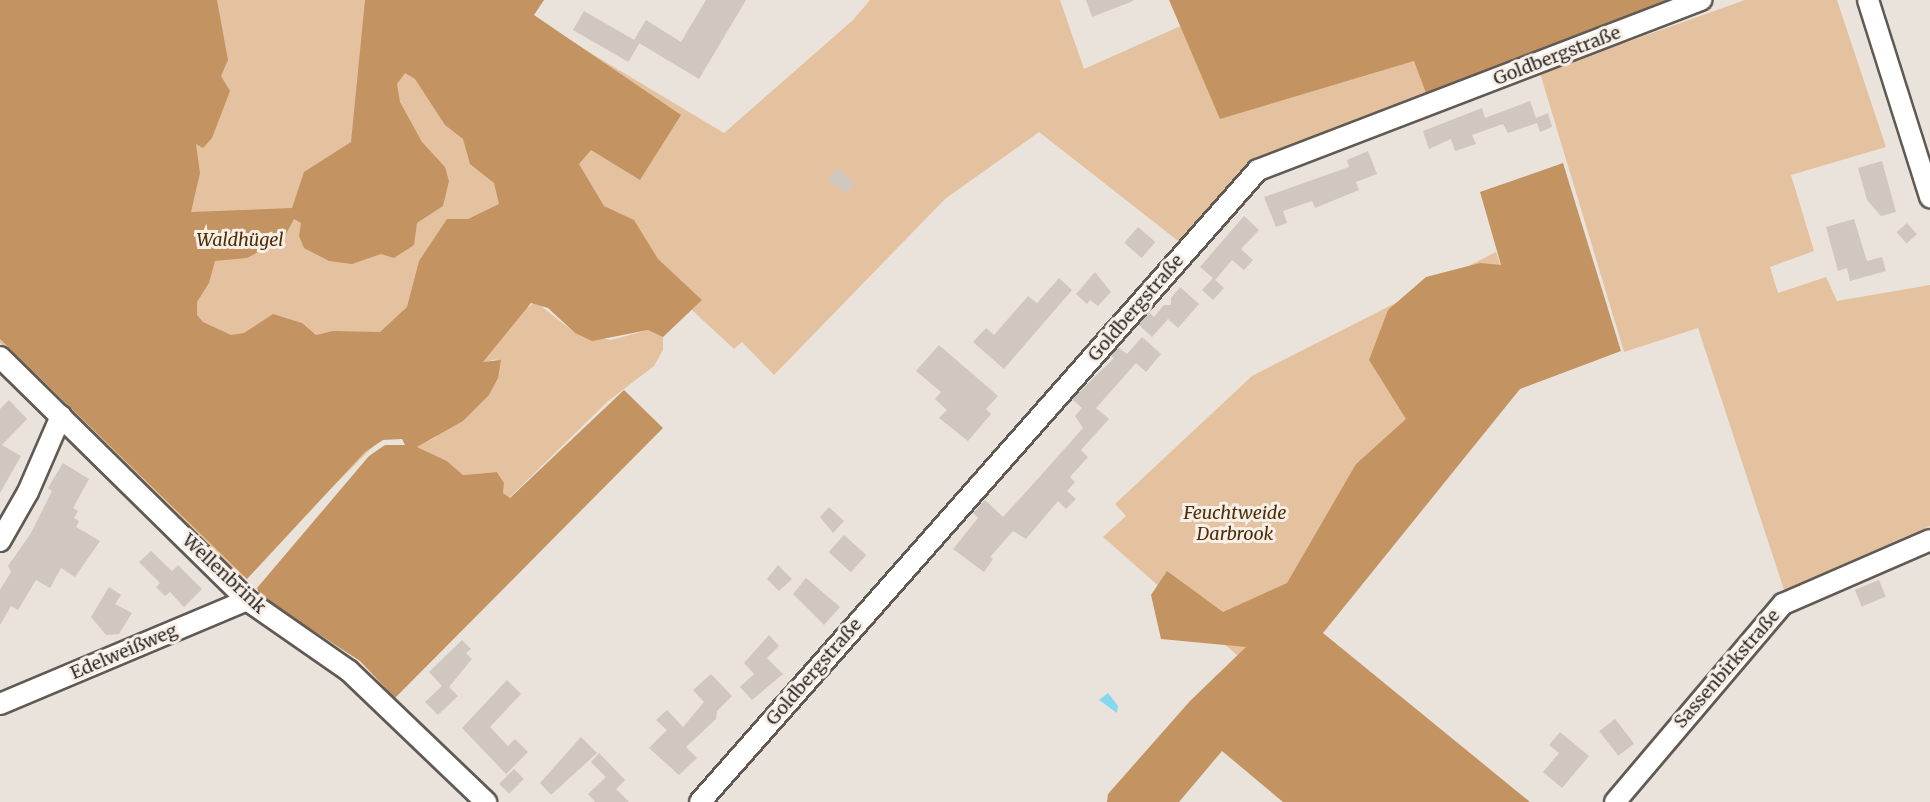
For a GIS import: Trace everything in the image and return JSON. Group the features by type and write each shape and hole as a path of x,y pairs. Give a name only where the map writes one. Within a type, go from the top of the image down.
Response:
{"street":[{"name":"Goldbergstraße","path":"700,802 1258,170 1702,0"},
{"path":"1868,0 1930,197"},
{"name":"Wellenbrink","path":"0,357 247,600 348,671 486,802"},
{"path":"0,541 28,492 61,416"},
{"name":"Sassenbirkstraße","path":"1615,802 1783,604 1930,540"},
{"name":"Edelweißweg","path":"0,704 247,600"}],"green space":[{"name":"Waldhügel","path":"0,0 502,0 724,133 853,20 870,0 1060,0 1084,69 1239,0 1686,0 1250,162 1182,244 1039,132 945,199 774,375 742,342 734,349 598,223 242,577 0,343"},
{"path":"0,0 217,0 228,60 221,76 230,91 212,138 203,148 196,144 200,173 191,212 292,208 304,172 351,142 365,0 544,0 534,15 681,115 640,180 591,150 579,164 604,206 634,220 658,259 702,300 663,337 648,330 592,341 575,333 548,308 531,303 483,362 501,360 498,378 489,395 463,421 417,447 447,461 463,475 497,472 504,483 503,493 510,498 624,390 663,428 395,698 360,661 260,596 257,588 369,456 385,445 405,445 402,439 383,440 365,452 247,579 0,339","holes":["405,73 415,79 445,125 463,139 470,164 494,183 499,204 468,219 447,219 419,261 407,307 380,332 333,331 316,335 302,323 273,314 244,333 231,335 203,322 197,315 197,302 209,283 215,261 247,258 284,238 294,219 301,223 299,236 304,248 329,261 352,264 381,254 394,258 414,245 417,223 443,206 449,181 445,167 422,142 400,102 397,84"]},
{"path":"1169,0 1667,0 1426,93 1414,61 1220,119"},
{"path":"1745,0 1837,0 1886,147 1791,175 1814,251 1770,267 1778,293 1826,277 1837,301 1930,285 1930,526 1784,590 1698,328 1624,352 1540,73"},
{"path":"1563,163 1621,351 1520,389 1323,633 1530,802 1283,802 1222,751 1179,802 1107,802 1108,794 1190,701 1246,647 1161,639 1151,595 1167,571 1223,612 1287,583 1356,464 1406,419 1369,360 1388,310 1426,277 1480,263 1501,265 1480,192"},
{"name":"Feuchtweide Darbrook","path":"1496,252 1521,327 1426,454 1246,663 1103,537 1126,516 1115,504 1252,376"},
{"path":"536,302 575,333 611,340 648,330 657,331 663,337 663,350 654,366 607,402 509,498 503,493 504,483 497,472 463,475 447,461 416,447 436,437 497,359 482,363 492,348 520,312"}],"water":[{"path":"1108,693 1118,706 1117,713 1099,700"}],"building":[{"path":"706,0 746,0 699,79 634,40 646,20 681,42"},
{"path":"1086,0 1133,0 1133,1 1092,17"},
{"path":"584,11 639,43 628,62 573,30"},
{"path":"1530,101 1536,118 1548,113 1552,127 1540,132 1537,123 1508,133 1503,124 1472,135 1476,144 1455,151 1451,139 1429,149 1423,131 1482,108 1485,118"},
{"path":"1368,151 1377,174 1356,182 1359,190 1315,208 1312,201 1283,211 1287,223 1276,227 1264,197 1349,167 1347,160"},
{"path":"1882,161 1896,212 1881,216 1867,200 1858,168"},
{"path":"837,168 855,183 846,194 828,179"},
{"path":"1244,216 1259,230 1241,249 1253,260 1244,270 1232,260 1215,280 1224,288 1213,300 1202,290 1213,278 1200,267"},
{"path":"1854,219 1867,261 1882,257 1886,271 1850,281 1847,268 1838,271 1826,227"},
{"path":"1907,223 1917,234 1907,244 1897,232"},
{"path":"1138,227 1155,242 1142,258 1124,243"},
{"path":"1095,272 1111,292 1098,306 1090,300 1087,304 1076,294"},
{"path":"1059,278 1072,290 1004,369 973,342 986,328 994,335 1028,296 1037,303"},
{"path":"1180,287 1199,304 1178,328 1168,319 1152,337 1138,324 1149,312 1154,317 1164,305 1171,305 1171,298"},
{"path":"1142,337 1161,354 1146,372 1136,363 1096,408 1109,419 1081,450 1088,457 1070,477 1075,482 1067,491 1076,499 1066,509 1058,501 1026,539 1013,531 990,557 993,559 984,572 953,549 978,518 973,513 985,500 1003,517 1035,482 1083,428 1075,416 1082,408 1072,399 1114,358 1110,355 1118,347 1127,354"},
{"path":"939,345 998,396 986,409 991,414 968,441 939,418 947,410 935,399 941,392 916,371"},
{"path":"9,400 27,419 2,445 21,456 0,493 0,409"},
{"path":"63,463 89,479 73,508 78,511 74,518 79,521 76,527 100,541 75,577 61,568 50,588 36,580 18,610 11,606 0,625 0,590 11,572 8,566 31,533 52,491 48,488"},
{"path":"829,507 844,521 833,533 820,517"},
{"path":"844,535 866,555 851,572 829,552"},
{"path":"151,551 172,571 178,565 202,589 184,607 170,592 165,596 156,587 160,583 139,562"},
{"path":"778,565 792,579 779,591 767,579"},
{"path":"806,578 840,607 824,625 793,594"},
{"path":"1879,580 1886,597 1862,606 1855,590"},
{"path":"109,587 121,595 115,604 132,613 119,634 106,635 91,617"},
{"path":"769,635 779,646 767,658 783,674 752,700 740,687 754,674 744,663"},
{"path":"462,640 471,649 466,653 472,659 449,687 458,696 438,715 425,702 442,686 429,672"},
{"path":"711,674 732,696 717,711 716,719 686,747 697,758 679,775 649,748 667,730 656,720 667,710 683,727 704,702 693,690"},
{"path":"507,680 521,694 490,727 508,746 515,739 528,752 506,774 462,728"},
{"path":"1615,719 1634,743 1618,756 1599,731"},
{"path":"1560,732 1589,756 1562,788 1543,772 1559,753 1549,745"},
{"path":"581,737 597,753 551,795 540,783"},
{"path":"599,753 625,780 616,789 629,802 595,802 588,794 606,777 591,762"},
{"path":"514,769 524,779 509,794 499,784"}]}
